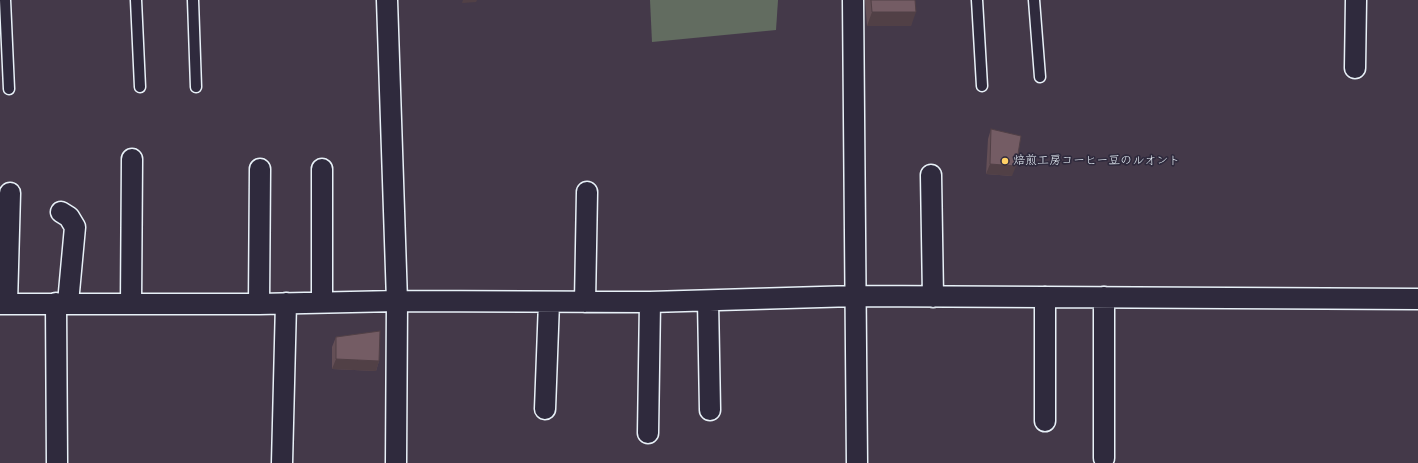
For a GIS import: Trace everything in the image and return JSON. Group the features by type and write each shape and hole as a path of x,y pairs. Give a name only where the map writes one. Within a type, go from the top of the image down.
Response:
{"street":[{"path":"387,0 397,301 396,463"},
{"path":"853,0 857,463"},
{"path":"1355,68 1356,0"},
{"path":"130,304 132,159"},
{"path":"259,304 260,169"},
{"path":"322,169 322,302"},
{"path":"931,175 933,296"},
{"path":"585,302 587,192"},
{"path":"10,193 4,304 259,304 397,301 650,302 855,296 1418,299"},
{"path":"57,463 62,303 75,227 69,217 61,212"},
{"path":"1045,297 1045,421"},
{"path":"1104,297 1104,458"},
{"path":"708,300 710,410"},
{"path":"545,409 549,302"},
{"path":"648,433 650,302"},
{"path":"282,463 286,303"}],"lane":[{"path":"5,0 9,89"},
{"path":"136,0 140,87"},
{"path":"193,0 196,87"},
{"path":"977,0 982,86"},
{"path":"1034,0 1040,77"}],"green space":[{"path":"650,0 778,0 776,30 652,42"}],"building":[{"path":"871,0 915,0 916,12 872,12"},
{"path":"991,129 1021,136 1016,166 990,164"},
{"path":"380,331 379,361 336,359 336,337"}],"place":[{"name":"焙煎工房コーヒー豆のルオント","path":"1005,161"}]}
